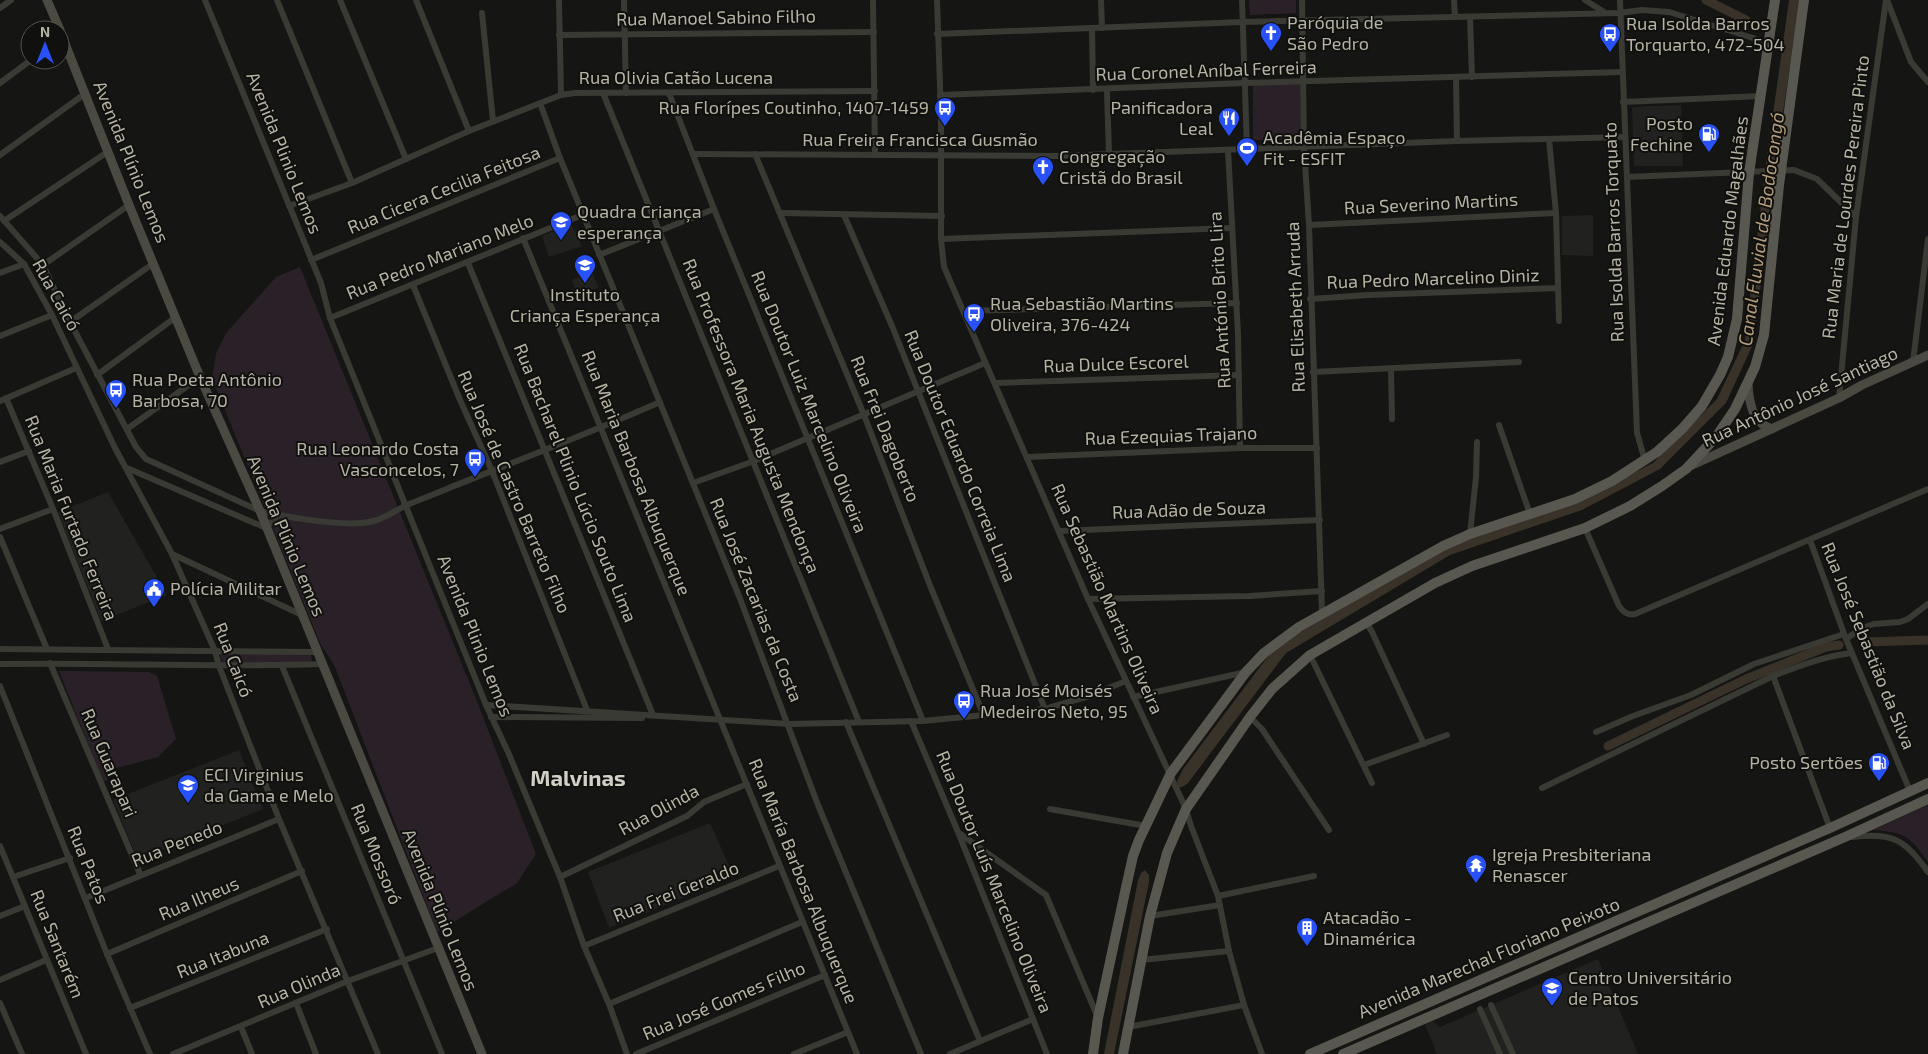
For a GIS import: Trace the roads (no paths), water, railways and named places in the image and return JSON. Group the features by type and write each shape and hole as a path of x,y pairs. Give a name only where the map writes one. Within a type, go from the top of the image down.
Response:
{"main road":[{"name":"Avenida Plínio Lemos","path":"47,0 55,20"},
{"name":"Avenida Eduardo Magalhães","path":"1093,1054 1098,1018 1133,856 1171,773 1246,672 1279,641 1322,612 1406,565 1470,534 1575,498 1612,481 1645,461 1682,429 1702,406 1728,357 1737,319 1762,96 1775,0"},
{"path":"1123,1054 1150,916 1166,853 1186,809 1250,717 1272,689 1310,655 1435,584 1472,566 1585,528 1630,506 1686,469 1716,437 1735,409 1748,384 1764,335 1779,171 1804,0"},
{"name":"Avenida Plínio Lemos","path":"70,55 129,205 200,377 260,511 482,1054"},
{"name":"Rua Antônio José Santiago","path":"1686,469 1928,355"},
{"path":"1748,384 1748,396 1756,418 1766,427 1772,429"},
{"name":"Avenida Marechal Floriano Peixoto","path":"1310,1054 1830,828 1928,783"},
{"name":"Avenida Marechal Floriano Peixoto","path":"1343,1054 1845,837 1928,799"}],"street":[{"path":"0,8 11,0"},
{"name":"Avenida Plinio Lemos","path":"205,0 322,283 330,318"},
{"path":"277,0 352,183"},
{"path":"340,0 406,159"},
{"path":"416,0 469,131"},
{"path":"559,0 561,95"},
{"path":"624,0 626,92"},
{"path":"873,0 876,92 875,155"},
{"name":"Rua Sebastião Martins Oliveira","path":"937,0 942,156 941,239 944,267 1088,599 1171,773 1186,809 1190,826 1218,896 1229,951 1244,1005 1262,1054"},
{"path":"1101,0 1102,28"},
{"path":"1242,0 1247,149"},
{"name":"Rua Elisabeth Arruda","path":"1302,0 1304,148 1309,225 1322,612"},
{"path":"1454,0 1455,16"},
{"path":"1585,0 1604,12"},
{"name":"Rua Isolda Barros Torquato","path":"1620,0 1619,13 1637,433 1645,461"},
{"path":"1887,0 1912,62 1928,82"},
{"name":"Rua Maria de Lourdes Pereira Pinto","path":"1839,398 1856,217 1887,0"},
{"path":"937,34 1242,22 1619,13 1642,10 1669,12 1753,38 1768,46"},
{"path":"482,13 493,121"},
{"path":"1470,16 1472,77"},
{"path":"1092,28 1093,90"},
{"name":"Rua Manoel Sabino Filho","path":"559,35 874,32"},
{"path":"0,82 20,68"},
{"name":"Rua Coronel Aníbal Ferreira","path":"940,95 1107,90 1244,83 1622,72"},
{"path":"1456,78 1457,141"},
{"path":"1107,90 1109,154"},
{"name":"Rua Olivia Catão Lucena","path":"289,206 352,183 469,131 561,95 626,92 876,92"},
{"path":"0,155 86,93"},
{"name":"Rua Professora Maria Augusta Mendonça","path":"603,93 859,722"},
{"name":"Rua Doutor Luiz Marcelino Oliveira","path":"670,93 714,209 809,437 923,721"},
{"path":"1623,102 1762,96"},
{"name":"Rua José Zacarias da Costa","path":"540,104 582,214 693,483 789,724 818,805 922,1054"},
{"name":"Rua Freira Francisca Gusmão","path":"694,154 1002,157 1625,137"},
{"path":"1550,139 1556,214 1559,321"},
{"name":"Rua António Brito Lira","path":"1228,150 1241,412 1240,448"},
{"path":"2,218 109,151"},
{"name":"Rua Frei Dagoberto","path":"755,154 864,415 931,588 984,716"},
{"name":"Rua Cicera Cecilia Feitosa","path":"311,260 560,158"},
{"path":"1627,177 1794,170 1816,179 1856,217"},
{"path":"43,265 129,205"},
{"path":"599,255 714,209"},
{"name":"Rua Pedro Mariano Melo","path":"338,338 330,318 468,263 582,214"},
{"path":"780,214 942,216"},
{"name":"Rua Doutor Eduardo Correia Lima","path":"844,214 892,326 1045,709"},
{"name":"Rua Severino Martins","path":"1309,225 1556,214"},
{"name":"Rua Caicó","path":"2,218 43,265 97,375 136,447 146,459 260,511 278,515 350,523 369,522 384,518 405,506 602,428 660,402"},
{"path":"941,239 1232,228"},
{"name":"Rua Maria Barbosa Albuquerque","path":"523,238 721,719"},
{"path":"1913,362 1928,239"},
{"name":"Rua Caicó","path":"0,242 24,264 52,315 114,448 127,468 172,554 215,651 219,666 279,819 327,929 378,1054"},
{"path":"70,322 154,263"},
{"name":"Rua Bacharel Plinio Lúcio Souto Lima","path":"468,263 653,715"},
{"path":"0,273 24,264"},
{"name":"Rua José de Castro Barreto Filho","path":"413,285 460,400 492,471 587,710"},
{"name":"Rua Pedro Marcelino Diniz","path":"1310,299 1558,288"},
{"path":"964,310 1236,303"},
{"path":"0,336 52,315"},
{"path":"97,375 176,317"},
{"name":"Avenida Plinio Lemos","path":"338,338 486,705 560,877 584,946"},
{"path":"1313,372 1518,362"},
{"path":"693,483 754,461 985,363"},
{"path":"3,399 76,368"},
{"path":"1390,369 1392,419"},
{"name":"Rua Dulce Escorel","path":"994,383 1239,375"},
{"path":"127,430 200,377"},
{"name":"Rua Maria Furtado Ferreira","path":"3,399 53,509 108,649"},
{"path":"1499,425 1530,514"},
{"path":"1470,534 1477,442"},
{"name":"Rua Ezequias Trajano","path":"1027,457 1240,448 1317,448"},
{"path":"0,462 28,451"},
{"path":"127,468 266,528 278,515"},
{"name":"Rua José Sebastião da Silva","path":"1585,528 1615,598 1625,613 1636,614 1928,489"},
{"path":"0,529 53,509"},
{"name":"Rua Adão de Souza","path":"1060,531 1320,520"},
{"path":"0,537 47,649"},
{"name":"Rua José Sebastião da Silva","path":"1810,540 1845,636 1910,791"},
{"path":"172,554 302,615"},
{"path":"1088,599 1250,596 1322,591"},
{"path":"1596,732 1691,695 1754,664 1845,636 1874,624 1900,622 1908,619 1928,604"},
{"path":"1366,622 1424,744"},
{"path":"0,649 317,652"},
{"path":"1542,788 1774,676 1806,663 1834,655 1852,653"},
{"path":"1310,655 1372,783"},
{"name":"Rua Guarapari","path":"50,663 140,874"},
{"path":"0,664 282,666 322,664"},
{"name":"Rua Mossoró","path":"282,666 442,1054"},
{"path":"1134,697 1246,672"},
{"path":"1774,676 1830,828"},
{"path":"486,705 789,724 923,721 1045,709 1089,696 1126,681"},
{"name":"Rua Patos","path":"0,686 107,954 150,1054"},
{"path":"491,717 721,719"},
{"path":"1250,717 1262,729 1329,830"},
{"name":"Rua María Barbosa Albuquerque","path":"721,719 779,866 857,1054"},
{"name":"Rua Doutor Luís Marcelino Oliveira","path":"912,721 1047,1054"},
{"path":"846,722 980,1041"},
{"path":"1364,765 1447,735"},
{"name":"Rua Olinda","path":"560,877 687,816 704,802 747,784"},
{"path":"1050,809 1146,826"},
{"name":"Rua Penedo","path":"86,898 140,874 279,819"},
{"path":"958,832 1046,895 1098,1018"},
{"path":"1845,837 1881,835 1895,839 1916,855 1928,872"},
{"name":"Rua Santarém","path":"1,849 86,1054"},
{"path":"13,877 70,858"},
{"name":"Rua Frei Geraldo","path":"584,946 779,866"},
{"name":"Rua Ilheus","path":"107,954 302,871"},
{"path":"1218,896 1314,876"},
{"path":"1150,916 1220,905"},
{"path":"0,916 25,906"},
{"path":"609,1004 802,922"},
{"name":"Rua Itabuna","path":"130,1008 327,929"},
{"path":"584,946 609,1004 627,1054"},
{"name":"Rua Olinda","path":"174,1054 187,1051 348,981 438,948"},
{"path":"1141,960 1229,951"},
{"path":"0,980 46,960"},
{"name":"Rua José Gomes Filho","path":"636,1054 825,975"},
{"path":"0,1003 22,1054"},
{"path":"296,1004 316,1054"},
{"path":"1128,1027 1244,1005"},
{"path":"1491,1005 1513,1054"},
{"path":"1480,1009 1500,1054"},
{"path":"950,1054 1033,1019"},
{"path":"241,1027 252,1054"},
{"path":"794,1054 848,1032"}],"water":[{"name":"Canal Fluvial de Bodocongó","path":"1789,0 1800,0 1774,172 1754,342 1726,403 1660,469 1582,510 1450,555 1286,653 1188,783 1178,788 1177,781 1183,769 1275,647 1444,548 1577,502 1653,463 1717,399 1745,340 1765,171"},
{"path":"1145,870 1149,875 1149,882 1114,1054 1104,1054 1138,880 1141,873"}],"waterway":[{"path":"1706,0 1746,20"},
{"path":"1866,642 1928,640"},
{"path":"1608,746 1746,679 1826,647 1839,645"}],"place":[{"name":"Paróquia de São Pedro","path":"1271,52"},
{"name":"Rua Isolda Barros Torquarto, 472-504","path":"1610,53"},
{"name":"Rua Florípes Coutinho, 1407-1459","path":"945,127"},
{"name":"Panificadora Leal","path":"1229,137"},
{"name":"Posto Fechine","path":"1709,153"},
{"name":"Acadêmia Espaço Fit - ESFIT","path":"1247,167"},
{"name":"Congregação Cristã do Brasil","path":"1043,186"},
{"name":"Quadra Criança esperança","path":"561,241"},
{"name":"Instituto Criança Esperança","path":"585,284"},
{"name":"Rua Sebastião Martins Oliveira, 376-424","path":"974,333"},
{"name":"Rua Poeta Antônio Barbosa, 70","path":"116,409"},
{"name":"Rua Leonardo Costa Vasconcelos, 7","path":"475,478"},
{"name":"Polícia Militar","path":"154,608"},
{"name":"Rua José Moisés Medeiros Neto, 95","path":"964,720"},
{"name":"Posto Sertões","path":"1879,782"},
{"name":"ECI Virginius da Gama e Melo","path":"188,804"},
{"name":"Igreja Presbiteriana Renascer","path":"1476,884"},
{"name":"Atacadão - Dinamérica","path":"1307,947"},
{"name":"Centro Universitário de Patos","path":"1552,1007"}],"district":[{"name":"Malvinas","path":"578,778"}]}
